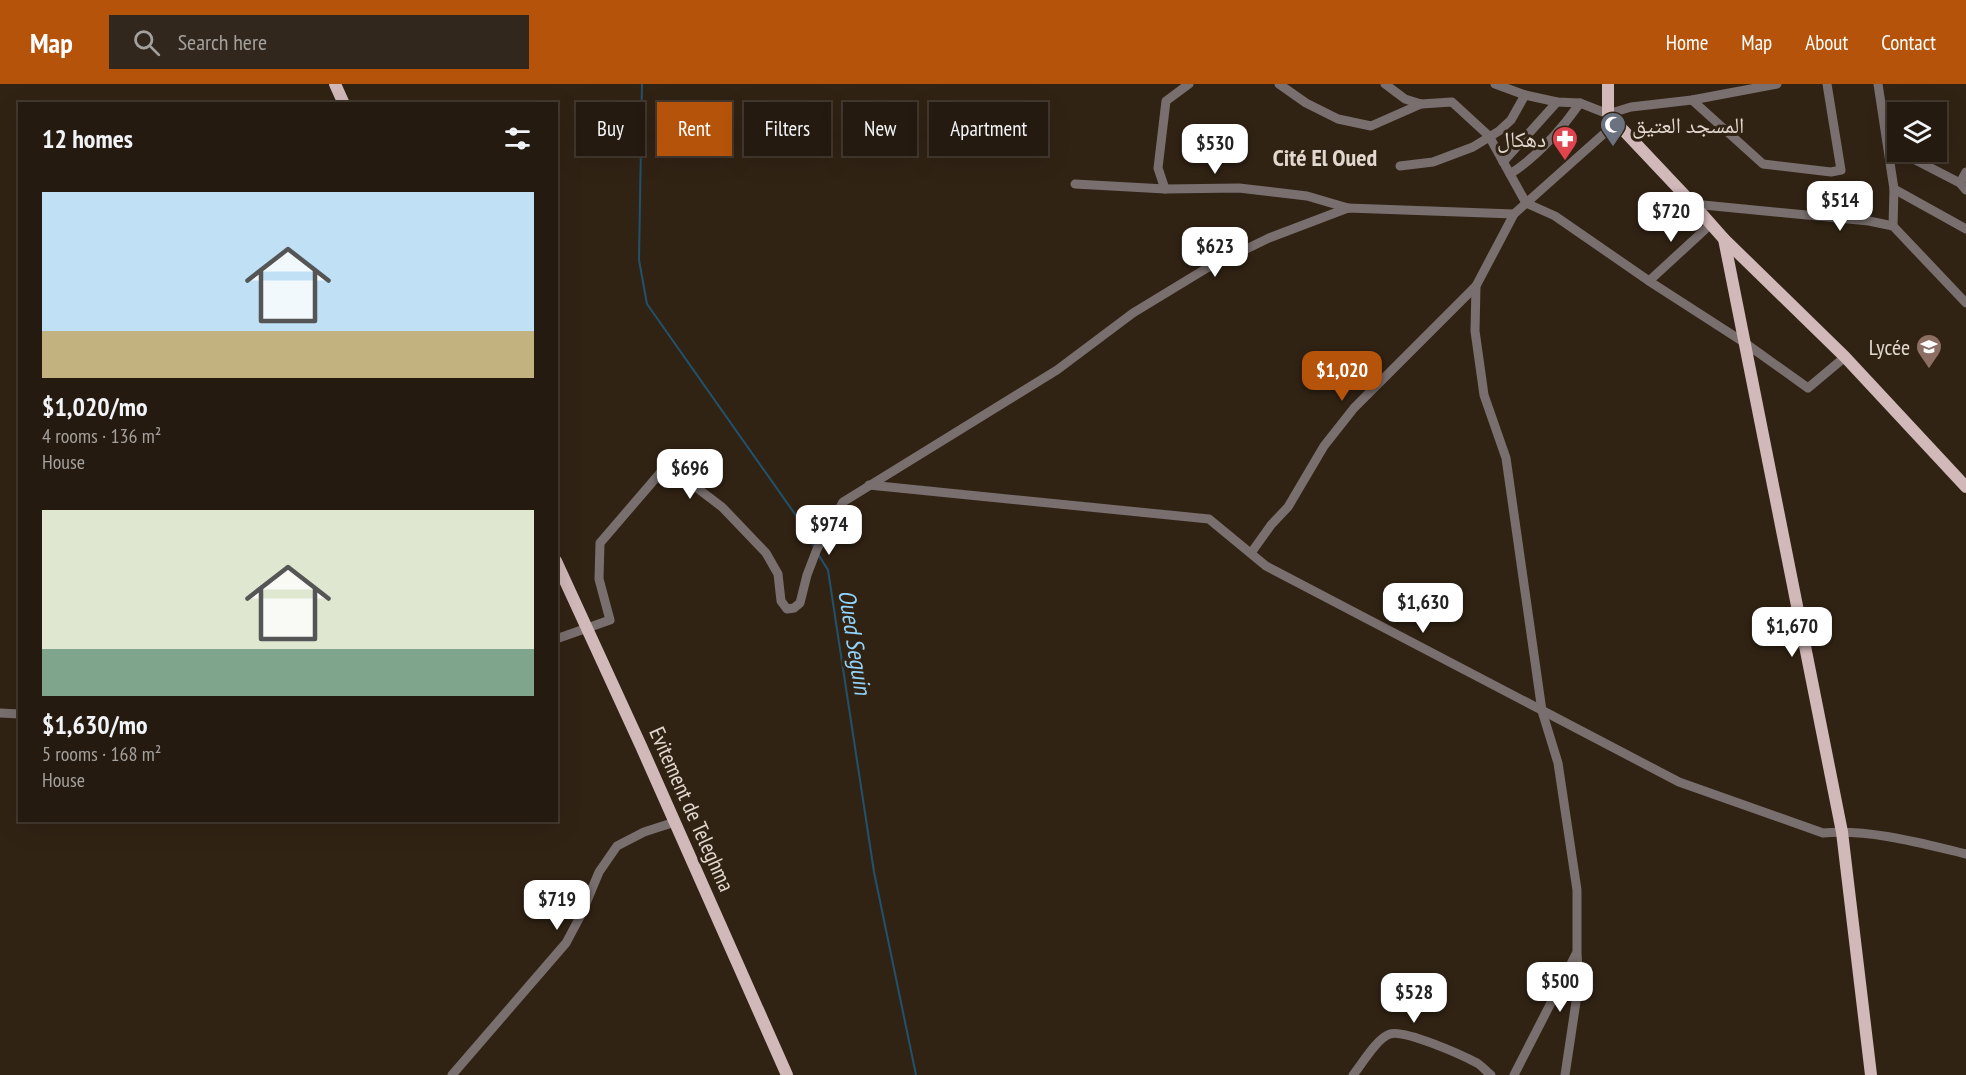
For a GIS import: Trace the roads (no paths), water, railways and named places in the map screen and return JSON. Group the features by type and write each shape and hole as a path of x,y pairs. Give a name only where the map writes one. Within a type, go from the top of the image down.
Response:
{"main road":[{"path":"335,84 343,102"},
{"path":"1608,84 1612,118 1724,239 1845,357 1964,483"},
{"path":"1724,239 1842,832 1871,1075"},
{"name":"Evitement de Teleghma","path":"558,565 787,1075"}],"street":[{"path":"1165,189 1158,168 1166,101 1189,84"},
{"path":"1279,84 1306,103 1338,119 1371,126 1421,104 1452,102 1489,136 1526,203 1555,216 1808,388 1845,357"},
{"path":"1385,84 1405,99 1421,104"},
{"path":"1495,84 1525,95 1557,102 1581,102 1612,118"},
{"path":"1251,553 1271,525 1288,507 1324,446 1354,408 1476,286 1514,214 1612,118 1631,107 1692,100 1777,84"},
{"path":"1692,100 1763,164 1831,172 1841,170 1827,84"},
{"path":"1878,84 1887,144"},
{"path":"1400,166 1418,165 1444,159 1473,147 1511,120 1525,95"},
{"path":"1503,162 1557,102"},
{"path":"1510,174 1524,165 1544,146 1581,102"},
{"path":"1890,162 1894,189 1893,226"},
{"path":"1919,162 1963,186 1966,172"},
{"path":"1075,184 1165,189 1239,188 1307,196 1348,208 1514,214"},
{"path":"1894,189 1966,229"},
{"path":"1694,204 1893,226 1966,303"},
{"path":"558,638 610,620 599,579 600,543 667,465 722,507 766,553 778,574 781,601 787,609 794,608 800,603 807,575 828,527 843,502 1057,370 1133,314 1207,268 1269,238 1348,208"},
{"path":"1649,281 1711,224"},
{"path":"1476,286 1474,331 1484,395 1506,458 1542,711 1558,763 1577,890 1579,982 1565,1075"},
{"path":"869,485 1209,519 1266,566 1679,782 1823,833 1842,832 1912,841 1966,854"},
{"path":"0,713 18,714"},
{"path":"452,1075 566,943 582,913 599,872 617,846 644,832 675,822"},
{"path":"1514,1075 1577,952"},
{"path":"1353,1075 1379,1041 1390,1034 1403,1034 1479,1064 1491,1075"}],"waterway":[{"name":"Oued Seguin","path":"642,84 639,260 647,304 797,517 814,547"},
{"name":"Oued Seguin","path":"818,554 828,570 874,872 916,1075"}],"place":[{"name":"المسجد العتيق","path":"1613,148"},
{"name":"دهكال","path":"1565,162"},
{"name":"Lycée","path":"1929,370"}],"district":[{"name":"Cité El Oued","path":"1325,157"}]}
